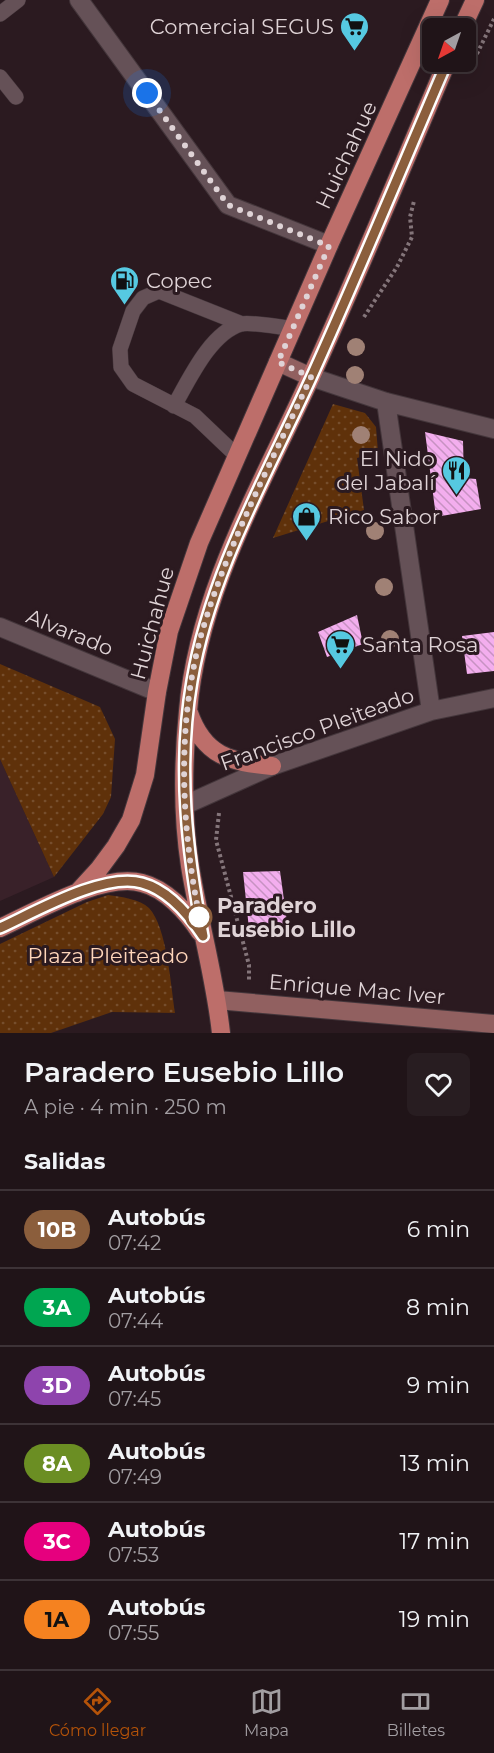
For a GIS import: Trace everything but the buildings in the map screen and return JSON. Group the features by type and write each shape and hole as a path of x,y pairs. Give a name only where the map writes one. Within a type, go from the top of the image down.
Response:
{"main road":[{"name":"Huichahue","path":"77,893 116,846 131,820 145,775 157,692 169,631 198,543 440,0"},
{"path":"467,18 475,0"},
{"path":"221,1033 217,1000 190,862 185,805 188,710 200,641 218,583 247,514 311,377 443,72"},
{"path":"278,362 311,377"},
{"path":"188,710 198,734 222,756 234,761 272,766"},
{"path":"0,928 77,893 115,881 141,882 154,888 182,909 203,936"},
{"name":"Enrique Mac Iver","path":"217,1000 494,1024"}],"street":[{"path":"79,0 228,205 329,246"},
{"path":"311,377 386,402 494,429"},
{"path":"386,402 431,711"},
{"name":"Alvarado","path":"0,627 157,692"},
{"name":"Francisco Pleiteado","path":"185,805 272,766 431,711 494,698"}],"lane":[{"path":"0,14 18,0"},
{"path":"0,76 16,97"},
{"path":"237,456 195,416 133,384 121,367 120,349 133,311 143,298 159,291 243,324 293,329"},
{"path":"174,406 206,352 228,332 243,324"}],"path":[{"path":"465,79 494,19"},
{"path":"362,320 398,267 412,237 410,217 415,195"},
{"path":"227,807 219,813 216,840 249,965 249,1003"}],"shaded area":[{"path":"0,759 54,877 0,901"}],"green space":[{"path":"333,404 365,413 376,427 378,452 357,458 364,510 273,538"},
{"path":"0,664 100,707 115,739 111,797 103,814 54,877 0,759"},
{"name":"Plaza Pleiteado","path":"108,895 141,902 155,917 164,943 175,1013 112,1012 51,1033 0,1033 0,944 87,902"}],"bus line":[{"name":"10B","path":"0,928 104,883 132,881 141,882 166,896 182,909 203,936 190,862 184,772 191,684 202,633 230,553 311,377 443,72"}],"place":[{"name":"Comercial SEGUS","path":"355,52"},
{"name":"Copec","path":"125,306"},
{"name":"El Nido del Jabalí","path":"456,496"},
{"name":"Rico Sabor","path":"307,542"},
{"name":"Santa Rosa","path":"341,670"},
{"name":"Paradero Eusebio Lillo","path":"199,917"}],"route":[{"path":"147,93 228,205 329,246 278,362 311,377 230,553 209,609 196,657 188,710 184,772 190,862 200,920 199,917"}]}
